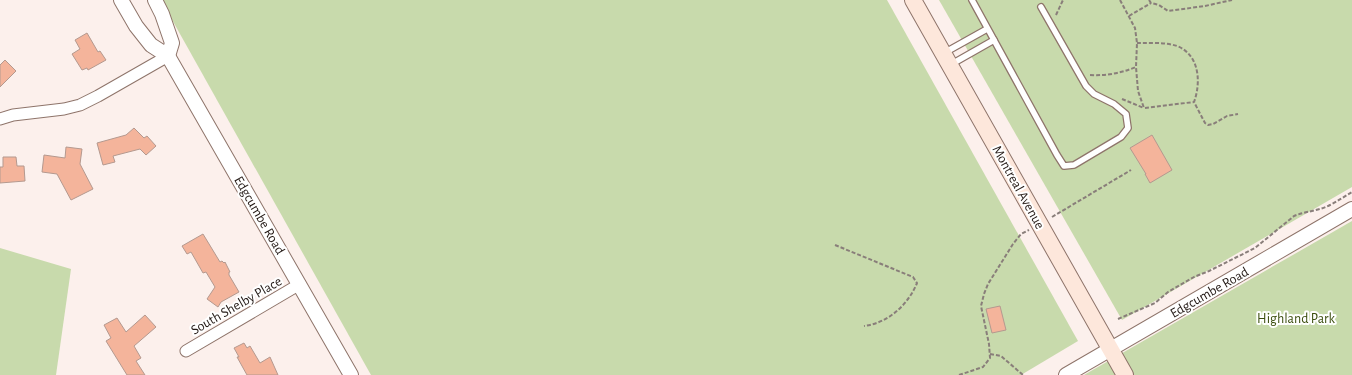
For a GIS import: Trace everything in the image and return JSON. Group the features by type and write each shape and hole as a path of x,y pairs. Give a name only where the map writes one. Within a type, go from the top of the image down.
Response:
{"main road":[{"name":"Montreal Avenue","path":"913,0 1125,375"}],"street":[{"name":"Edgcumbe Road","path":"121,0 136,26 151,45 168,56 351,375"},
{"path":"0,118 64,109 80,105 168,56 172,43 162,14 155,0"},
{"name":"Edgcumbe Road","path":"1066,375 1352,209"},
{"name":"South Shelby Place","path":"186,351 300,284"}],"lane":[{"path":"972,0 1064,166 1074,165 1121,137 1128,128 1126,114 1114,104 1094,94 1086,86 1041,7"},
{"path":"947,59 987,29"},
{"path":"947,59 994,40"}],"path":[{"path":"1056,15 1063,0"},
{"path":"1120,0 1135,28 1137,43 1136,67 1138,91 1144,108"},
{"path":"1149,0 1151,3 1159,5 1168,11 1205,6 1232,0"},
{"path":"1128,16 1151,3"},
{"path":"1053,10 1059,22"},
{"path":"1137,43 1161,44 1178,47 1189,55 1196,65 1199,81 1197,95 1194,102 1204,122 1208,125 1213,124 1227,116 1238,114"},
{"path":"1094,80 1090,75 1110,75 1136,67"},
{"path":"1119,98 1144,108 1194,102"},
{"path":"959,375 984,367 990,358 982,306 984,294 988,284 1021,234 1131,170"},
{"path":"1118,319 1155,303 1168,292 1194,277 1255,248 1294,216 1330,205 1352,192"},
{"path":"835,245 913,277 917,283 904,304 897,311 882,321 864,326"},
{"path":"990,354 1001,356 1023,375"}],"green space":[{"path":"161,0 887,0 1078,341 1021,375 371,375"},
{"path":"939,0 1352,0 1352,187 1122,320"},
{"name":"Highland Park","path":"1352,221 1352,375 1084,375"},
{"path":"0,248 71,269 56,375 0,375"}],"building":[{"path":"87,33 98,52 100,51 106,60 88,70 87,68 82,70 72,54 80,49 75,40"},
{"path":"5,60 16,71 0,87 0,65"},
{"path":"134,128 144,138 147,136 156,146 146,155 140,149 113,156 115,162 103,165 97,143 126,135"},
{"path":"1152,135 1172,170 1150,183 1130,148"},
{"path":"66,147 82,149 80,164 93,189 71,200 57,174 42,172 44,155 65,158"},
{"path":"3,157 16,157 17,166 24,166 25,181 0,183 0,167 3,167"},
{"path":"203,234 220,262 225,262 230,272 229,275 239,292 221,302 218,307 207,299 215,287 206,272 203,273 191,252 187,254 182,246"},
{"path":"1000,306 1006,330 992,333 986,309"},
{"path":"145,315 156,327 134,346 141,358 136,361 145,375 127,375 106,341 111,338 104,325 117,318 126,332"},
{"path":"244,343 247,348 250,346 260,363 270,357 278,375 247,375 237,357 239,357 234,348"}]}
